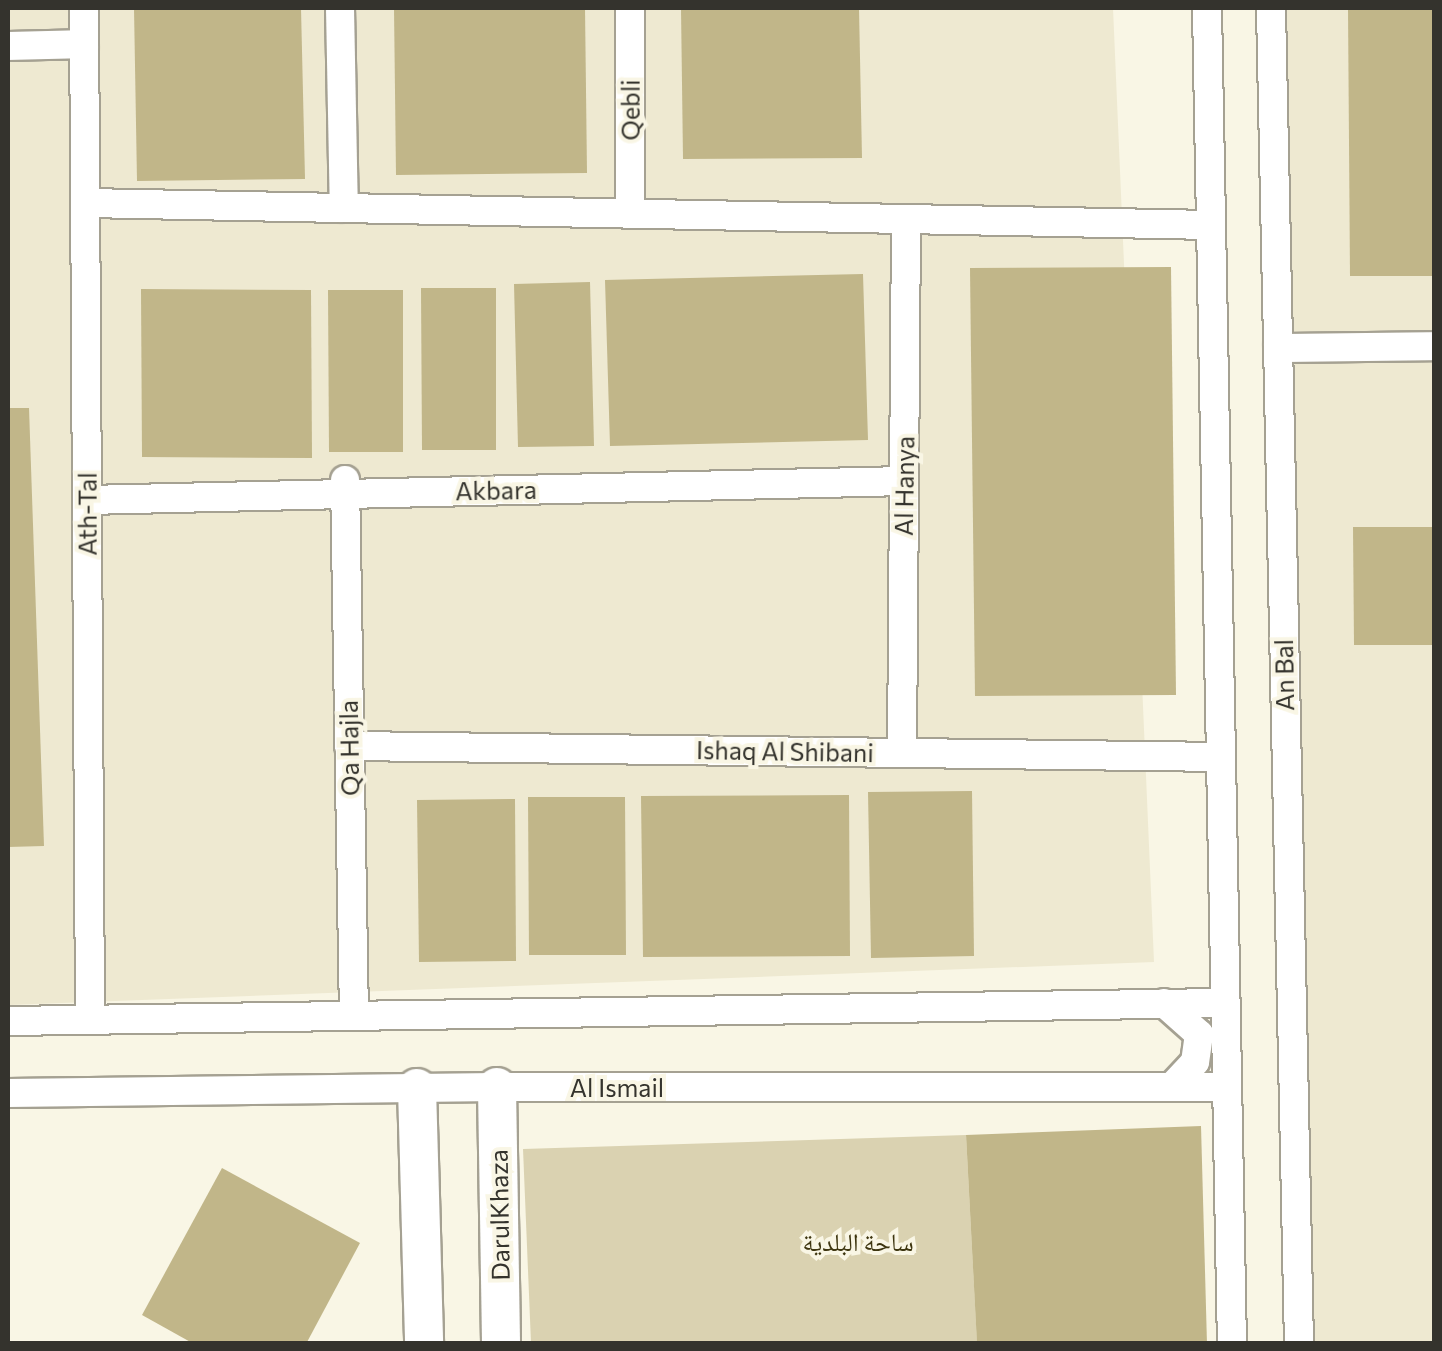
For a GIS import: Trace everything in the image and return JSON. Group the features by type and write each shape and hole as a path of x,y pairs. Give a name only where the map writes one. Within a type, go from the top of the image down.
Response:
{"street":[{"name":"Ath-Tal","path":"84,8 90,1020"},
{"path":"340,8 344,208"},
{"name":"Qebli","path":"630,8 630,213"},
{"path":"1207,8 1208,225 1215,349 1232,1344"},
{"name":"An Bal","path":"1271,8 1272,224 1278,348 1298,1344"},
{"path":"8,46 84,44"},
{"path":"86,203 1208,225"},
{"name":"Al Hanya","path":"902,753 906,219"},
{"path":"1278,348 1434,346"},
{"name":"Akbara","path":"87,500 345,487 904,481"},
{"name":"Qa Hajla","path":"345,487 354,1016"},
{"name":"Ishaq Al Shibani","path":"349,746 1221,757"},
{"path":"8,1021 1225,1002"},
{"path":"1164,1003 1199,1034 1195,1062 1172,1087"},
{"name":"DarulKhaza","path":"496,1087 501,1344"},
{"name":"Al Ismail","path":"8,1092 1228,1087"},
{"path":"417,1088 424,1344"}],"shaded area":[{"path":"8,8 1113,8 1154,962 8,1005"},
{"path":"1263,8 1434,8 1434,1343 1299,1343"}],"green space":[{"name":"ساحة البلدية","path":"966,1135 977,1343 531,1343 523,1149"}],"building":[{"path":"134,8 301,8 305,179 137,181"},
{"path":"394,8 585,8 587,173 396,175"},
{"path":"681,8 859,8 862,158 683,159"},
{"path":"1348,8 1434,8 1434,276 1350,276"},
{"path":"1171,267 1176,695 975,696 970,268"},
{"path":"863,274 868,440 610,446 605,280"},
{"path":"590,282 594,446 518,447 514,284"},
{"path":"421,288 496,288 496,450 422,450"},
{"path":"141,289 311,290 312,458 142,457"},
{"path":"328,290 403,290 403,452 329,452"},
{"path":"8,408 29,408 44,846 8,847"},
{"path":"1353,527 1434,527 1434,645 1354,645"},
{"path":"972,791 974,956 871,958 868,792"},
{"path":"849,795 850,956 643,957 641,796"},
{"path":"528,797 625,797 626,955 529,955"},
{"path":"515,799 516,961 419,962 417,800"},
{"path":"1201,1126 1207,1344 977,1344 966,1135"},
{"path":"222,1168 360,1243 306,1344 194,1344 142,1315"}]}
